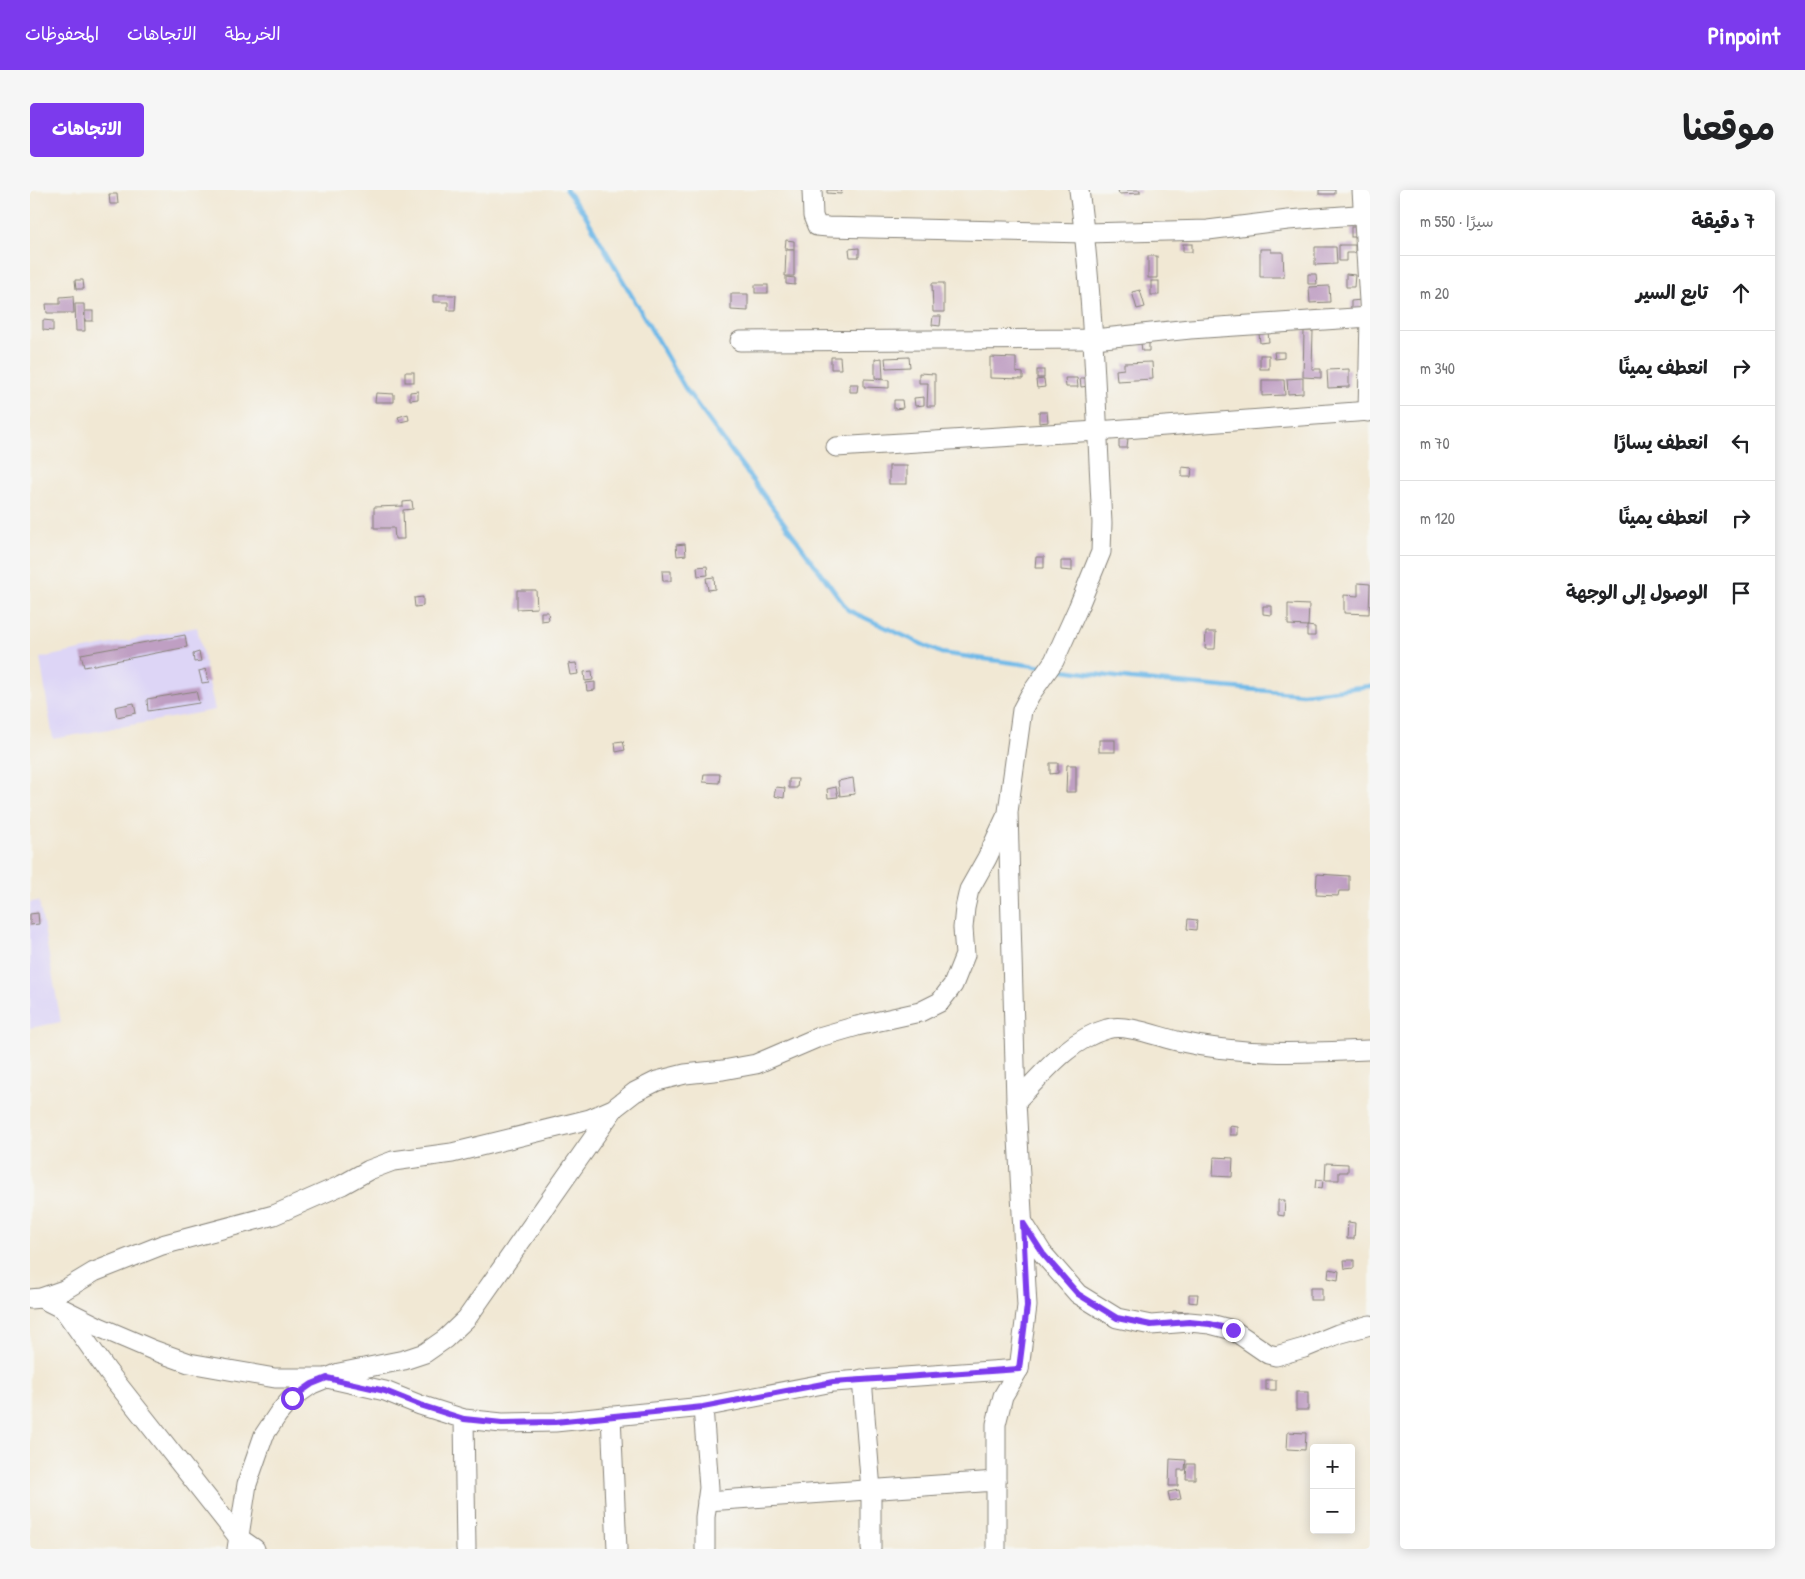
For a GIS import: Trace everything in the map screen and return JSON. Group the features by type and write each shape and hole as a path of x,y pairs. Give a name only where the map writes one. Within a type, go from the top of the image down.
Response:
{"street":[{"path":"812,190 813,216 817,226 1085,233 1208,230 1288,220 1366,214"},
{"path":"996,1549 996,1424 1003,1396 1019,1369 1027,1306 1016,1101 1008,812 1022,710 1030,695 1054,661 1102,552 1094,339 1085,233 1079,190"},
{"path":"836,447 1097,431 1369,411 1370,317 1366,214 1362,190"},
{"path":"740,340 1094,339 1190,329 1370,317"},
{"path":"35,1298 64,1290 94,1272 162,1245 274,1214 342,1185 369,1170 393,1161 478,1148 590,1119 613,1109 636,1092 657,1081 684,1074 724,1070 756,1064 819,1037 857,1026 920,1012 940,1002 953,985 965,955 963,928 969,890 987,858 1008,812"},
{"path":"1016,1101 1065,1051 1082,1039 1109,1028 1138,1030 1177,1041 1261,1053 1370,1050"},
{"path":"238,1543 247,1484 264,1435 278,1414 292,1398 312,1384 340,1373 404,1360 425,1353 445,1340 467,1318 613,1109"},
{"path":"1023,1223 1043,1254 1078,1294 1117,1318 1151,1325 1189,1322 1210,1324 1233,1330 1268,1354 1276,1356 1370,1325"},
{"path":"35,1298 189,1363 275,1378 327,1378 385,1391 420,1405 464,1419 502,1423 555,1422 703,1407 833,1382 1019,1369"},
{"path":"62,1308 108,1372 238,1543 255,1549"},
{"path":"862,1379 871,1490 871,1549"},
{"path":"703,1407 709,1488 705,1517 705,1549"},
{"path":"611,1416 617,1549"},
{"path":"464,1419 466,1549"},
{"path":"707,1501 996,1481"}],"shaded area":[{"path":"197,627 215,710 53,739 40,658"},
{"path":"39,901 61,1022 30,1028 30,902"}],"building":[{"path":"827,190 842,190 841,194 827,193"},
{"path":"1118,190 1140,190 1140,193 1119,194"},
{"path":"1319,190 1335,190 1335,194 1319,194"},
{"path":"109,194 117,194 118,204 110,204"},
{"path":"1351,227 1359,227 1359,237 1351,237"},
{"path":"786,240 794,241 794,249 785,249"},
{"path":"1183,244 1192,244 1192,252 1183,252"},
{"path":"1339,245 1355,245 1355,253 1346,253 1346,261 1339,261"},
{"path":"1315,247 1336,247 1337,264 1315,265"},
{"path":"859,248 859,257 850,257 849,249"},
{"path":"1260,249 1271,249 1271,252 1283,252 1284,277 1260,277"},
{"path":"786,250 794,250 794,276 785,276"},
{"path":"1148,256 1157,256 1157,278 1148,278"},
{"path":"1308,274 1316,274 1317,284 1308,284"},
{"path":"1346,274 1355,275 1354,287 1346,287"},
{"path":"786,277 795,278 795,285 786,284"},
{"path":"75,280 83,280 84,289 76,289"},
{"path":"1151,281 1159,281 1159,295 1151,295"},
{"path":"932,283 944,283 944,312 933,312"},
{"path":"755,285 768,285 768,293 755,293"},
{"path":"1329,286 1330,302 1310,303 1309,287"},
{"path":"1140,290 1145,307 1137,309 1132,292"},
{"path":"731,294 748,294 748,311 731,310"},
{"path":"433,295 456,295 455,310 448,310 448,302 433,302"},
{"path":"73,296 74,313 47,313 46,304 60,304 60,297"},
{"path":"1361,300 1361,311 1351,311 1351,301"},
{"path":"75,304 84,304 85,331 76,331"},
{"path":"85,311 93,311 93,321 85,321"},
{"path":"933,316 941,316 940,326 932,325"},
{"path":"43,320 53,321 53,331 43,330"},
{"path":"1304,331 1313,331 1312,369 1321,369 1321,378 1303,377"},
{"path":"1268,332 1269,342 1260,343 1259,333"},
{"path":"1149,342 1149,351 1142,351 1141,343"},
{"path":"1274,352 1284,352 1284,358 1275,359"},
{"path":"1260,355 1269,355 1269,369 1260,369"},
{"path":"831,357 840,357 841,369 831,369"},
{"path":"909,357 910,367 886,368 885,358"},
{"path":"990,357 1016,358 1016,372 1023,373 1023,379 990,378"},
{"path":"882,358 883,378 875,378 875,359"},
{"path":"1152,362 1153,379 1117,381 1116,370 1124,369 1124,363"},
{"path":"1349,369 1349,387 1328,388 1327,370"},
{"path":"1037,370 1044,370 1044,378 1037,378"},
{"path":"405,372 414,372 414,382 405,382"},
{"path":"919,373 935,374 935,406 927,406 928,383 919,383"},
{"path":"1065,378 1077,378 1078,387 1066,387"},
{"path":"1080,378 1088,378 1089,386 1081,387"},
{"path":"1303,378 1303,393 1288,394 1287,379"},
{"path":"864,379 889,380 889,388 864,387"},
{"path":"1044,379 1045,387 1037,388 1036,380"},
{"path":"1262,380 1284,380 1285,395 1262,396"},
{"path":"850,384 858,384 857,392 850,392"},
{"path":"418,391 418,399 410,400 410,392"},
{"path":"376,393 394,394 394,402 375,402"},
{"path":"924,397 924,405 915,406 914,398"},
{"path":"894,400 902,400 903,408 894,409"},
{"path":"1039,412 1047,412 1048,422 1039,423"},
{"path":"408,414 409,420 400,422 398,417"},
{"path":"1119,438 1128,438 1127,448 1119,448"},
{"path":"889,466 907,466 907,484 889,484"},
{"path":"1182,467 1192,468 1191,477 1182,477"},
{"path":"412,501 413,509 403,510 404,539 395,539 394,528 374,528 374,507 403,506 403,502"},
{"path":"685,544 686,555 677,556 676,545"},
{"path":"1036,557 1044,557 1044,568 1035,568"},
{"path":"1061,561 1072,561 1072,571 1061,570"},
{"path":"707,566 708,575 698,576 697,567"},
{"path":"662,571 671,571 671,581 663,581"},
{"path":"714,577 715,589 708,590 706,578"},
{"path":"1358,583 1370,584 1369,614 1344,613 1344,595 1358,596"},
{"path":"517,590 536,590 537,608 517,609"},
{"path":"423,597 423,606 415,607 414,598"},
{"path":"1288,604 1309,605 1308,626 1288,625"},
{"path":"1263,606 1272,606 1272,615 1263,614"},
{"path":"541,612 548,612 549,620 541,621"},
{"path":"1307,626 1315,627 1315,636 1307,636"},
{"path":"1206,632 1216,632 1215,649 1205,649"},
{"path":"185,635 187,647 84,667 81,654"},
{"path":"199,652 201,661 194,662 193,654"},
{"path":"576,663 578,674 570,675 568,664"},
{"path":"206,669 209,682 202,683 199,671"},
{"path":"592,671 593,680 585,681 584,672"},
{"path":"595,682 595,690 587,691 586,683"},
{"path":"196,691 199,703 148,711 147,699"},
{"path":"134,703 136,713 117,717 115,707"},
{"path":"1099,740 1115,740 1115,752 1099,752"},
{"path":"623,741 625,750 616,752 615,742"},
{"path":"1050,763 1058,763 1058,773 1050,774"},
{"path":"1067,765 1076,765 1076,792 1066,792"},
{"path":"704,774 720,774 719,783 703,782"},
{"path":"853,778 855,794 840,796 838,781"},
{"path":"789,779 798,779 797,788 789,788"},
{"path":"776,787 785,788 784,798 774,796"},
{"path":"836,787 838,797 828,798 827,789"},
{"path":"1317,874 1349,876 1349,891 1339,891 1338,896 1316,895"},
{"path":"38,913 39,924 30,925 30,914"},
{"path":"1188,919 1197,920 1196,930 1187,929"},
{"path":"1230,1126 1238,1127 1238,1135 1230,1135"},
{"path":"1214,1157 1233,1158 1232,1177 1213,1176"},
{"path":"1326,1163 1348,1164 1348,1172 1339,1172 1339,1180 1325,1180"},
{"path":"1316,1179 1323,1180 1322,1189 1315,1188"},
{"path":"1278,1200 1285,1200 1284,1216 1278,1215"},
{"path":"1348,1222 1355,1223 1354,1239 1347,1239"},
{"path":"1344,1260 1354,1260 1354,1268 1345,1269"},
{"path":"1329,1269 1339,1271 1338,1280 1328,1278"},
{"path":"1310,1288 1322,1288 1322,1300 1310,1300"},
{"path":"1189,1294 1198,1294 1197,1303 1189,1302"},
{"path":"1173,1311 1189,1312 1188,1321 1173,1320"},
{"path":"1266,1380 1276,1380 1276,1390 1266,1390"},
{"path":"1296,1392 1308,1392 1308,1410 1296,1410"},
{"path":"1288,1432 1306,1433 1305,1450 1287,1449"},
{"path":"1170,1459 1186,1460 1185,1470 1178,1470 1178,1486 1169,1486"},
{"path":"1187,1464 1195,1464 1195,1479 1186,1479"},
{"path":"1179,1490 1181,1499 1170,1501 1168,1492"}],"waterway":[{"path":"566,190 584,213 685,388 848,610 941,653 1043,667"},
{"path":"1056,669 1131,679 1303,694 1370,686"}],"route":[{"path":"292,1398 312,1384 327,1378 385,1391 420,1405 464,1419 502,1423 555,1422 703,1407 833,1382 1019,1369 1027,1306 1023,1223 1043,1254 1078,1294 1117,1318 1151,1325 1189,1322 1210,1324 1233,1330"}]}
